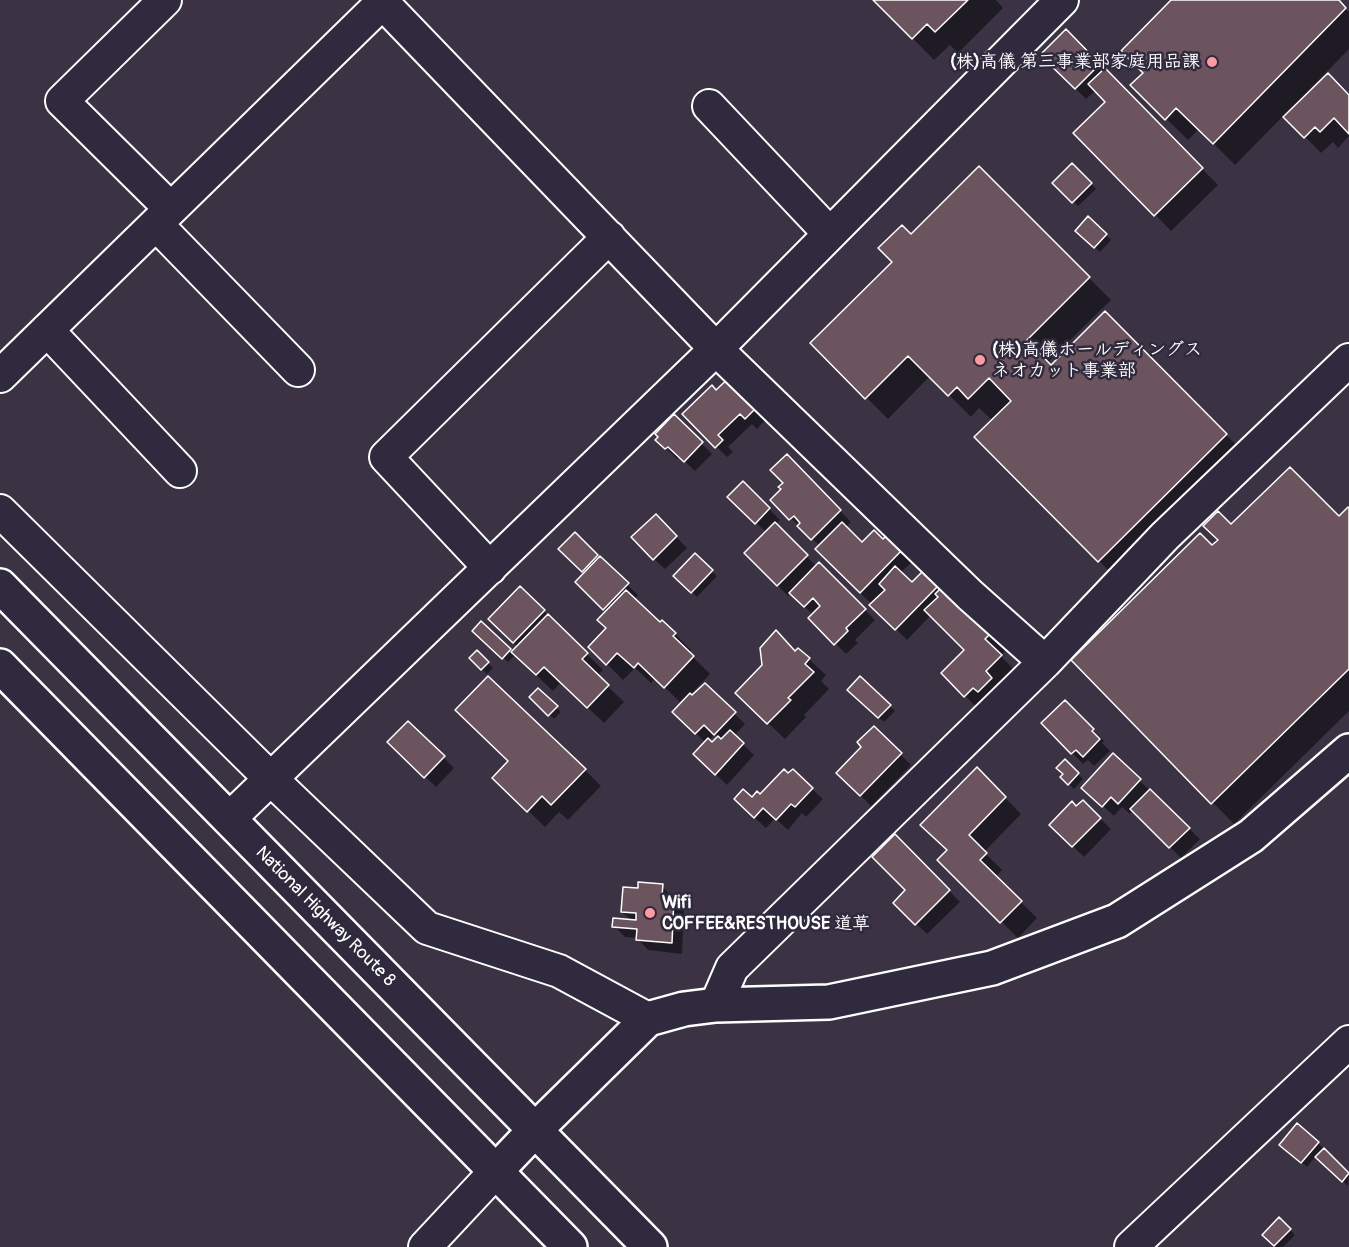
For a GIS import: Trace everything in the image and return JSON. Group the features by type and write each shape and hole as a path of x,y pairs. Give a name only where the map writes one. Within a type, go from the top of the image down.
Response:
{"main road":[{"name":"National Highway Route 8","path":"0,586 650,1247"},
{"path":"0,666 570,1247"},
{"path":"496,1171 648,1019 684,1009 716,1005 829,1002 992,969 1117,921 1251,836 1349,751"}],"street":[{"path":"165,0 62,101 298,370"},
{"path":"230,819 716,349 1062,0"},
{"path":"0,376 383,1 716,349 970,595 1045,662"},
{"path":"709,106 830,234"},
{"path":"490,568 386,457 609,237"},
{"path":"47,330 180,471"},
{"path":"716,1005 732,968 1045,662 1165,536 1349,360"},
{"path":"0,511 271,779 428,928 559,971 648,1019"},
{"path":"1131,1247 1349,1042"},
{"path":"425,1247 496,1171"}],"building":[{"path":"873,0 968,0 935,32 927,24 912,39"},
{"name":"(株)高儀 第三事業部家庭用品課","path":"1171,0 1339,0 1346,8 1213,144 1176,108 1165,120 1130,85 1143,73 1121,51"},
{"path":"1066,29 1100,64 1075,89 1040,55"},
{"path":"1105,68 1203,168 1154,216 1073,133 1105,102 1088,84"},
{"path":"1328,73 1349,95 1349,134 1334,118 1320,132 1315,127 1304,138 1283,117"},
{"path":"1072,163 1092,183 1072,203 1052,183"},
{"name":"(株)高儀ホールディングス ネオカット事業部","path":"979,166 1090,277 1027,340 1051,365 1105,311 1227,434 1098,562 974,437 1011,401 989,378 968,399 957,387 948,396 908,356 865,399 810,343 892,262 878,248 902,225 911,234"},
{"path":"1088,216 1107,234 1094,248 1075,231"},
{"path":"733,374 761,403 745,419 740,414 718,435 723,440 715,448 682,414 712,385 716,390"},
{"path":"674,414 703,442 684,462 668,447 665,449 655,440 658,437 655,434"},
{"path":"787,454 841,510 811,540 797,526 800,523 794,516 789,520 770,500 781,489 778,487 783,483 770,470"},
{"path":"1290,467 1339,516 1349,508 1349,669 1211,804 1071,660 1200,533 1212,545 1218,540 1203,526 1218,511 1231,524"},
{"path":"743,481 770,508 755,524 727,497"},
{"path":"656,514 677,536 653,560 631,537"},
{"path":"775,522 808,555 777,586 744,553"},
{"path":"842,522 862,542 874,530 883,539 889,533 904,548 860,593 815,549"},
{"path":"575,532 598,555 582,572 558,549"},
{"path":"695,553 713,570 691,593 673,576"},
{"path":"600,556 629,583 603,610 575,582"},
{"path":"819,562 866,609 846,628 848,631 834,645 808,618 820,606 813,598 804,607 789,593"},
{"path":"895,566 912,582 923,571 938,586 895,630 869,605 885,590 879,584"},
{"path":"520,586 545,610 513,643 488,619"},
{"path":"943,586 990,634 985,639 1002,655 986,671 992,678 978,692 973,688 964,697 941,673 964,650 924,610 938,597 935,594"},
{"path":"626,590 660,622 662,620 676,633 673,636 694,656 664,688 638,663 634,668 617,653 606,665 588,647 606,628 597,620"},
{"path":"548,614 588,653 582,659 609,685 587,708 544,667 536,675 511,652"},
{"path":"481,621 511,649 502,659 472,631"},
{"path":"776,630 795,651 798,648 810,658 805,664 814,672 788,698 791,700 767,724 735,693 762,665 760,648"},
{"path":"477,650 489,662 481,670 469,658"},
{"path":"488,676 586,769 551,805 542,796 527,812 492,778 508,761 455,710"},
{"path":"860,676 891,705 878,718 847,690"},
{"path":"705,683 736,712 714,735 704,725 695,734 672,712 690,693 692,695"},
{"path":"538,688 558,706 548,716 529,697"},
{"path":"1065,700 1094,729 1092,731 1100,739 1083,757 1076,750 1071,754 1041,723"},
{"path":"408,721 445,756 424,778 387,742"},
{"path":"874,726 902,753 860,796 836,773 861,747 857,742"},
{"path":"730,730 744,743 715,775 693,754 708,738 712,742 718,736 721,739"},
{"path":"1113,753 1141,779 1118,804 1111,797 1102,807 1081,788"},
{"path":"1065,759 1079,773 1068,785 1060,777 1063,774 1056,768"},
{"path":"977,767 1006,797 969,835 987,853 980,860 1022,901 1000,923 937,860 947,850 920,825"},
{"path":"784,769 788,773 793,769 813,788 795,807 791,804 776,820 763,808 754,818 734,799 743,789 752,797 757,791 760,794"},
{"path":"1150,789 1190,828 1169,848 1130,809"},
{"path":"1083,800 1101,818 1072,847 1049,825 1072,801 1076,806"},
{"path":"895,834 950,890 915,925 893,903 905,890 872,857"},
{"name":"Wifi COFFEE&RESTHOUSE 道草","path":"638,882 663,884 662,896 674,897 672,943 636,940 637,929 612,927 613,918 636,920 636,913 621,912 623,887 638,888"},
{"path":"1297,1123 1319,1142 1301,1163 1279,1145"},
{"path":"1324,1148 1349,1173 1342,1182 1315,1157"},
{"path":"1279,1217 1291,1229 1274,1246 1262,1235"}],"place":[{"name":"(株)高儀 第三事業部家庭用品課","path":"1212,62"},
{"name":"(株)高儀ホールディングス ネオカット事業部","path":"980,360"},
{"name":"Wifi COFFEE&RESTHOUSE 道草","path":"650,913"}]}
